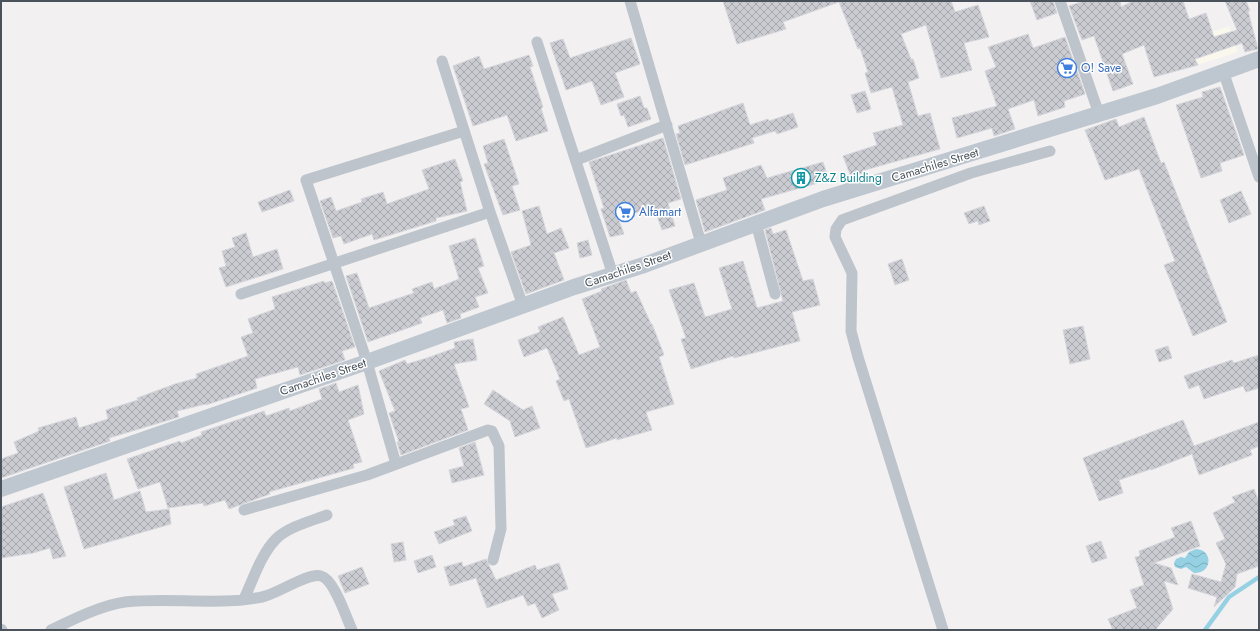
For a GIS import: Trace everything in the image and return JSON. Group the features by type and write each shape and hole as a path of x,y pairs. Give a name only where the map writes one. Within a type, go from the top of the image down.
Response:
{"street":[{"path":"630,1 701,243"},
{"path":"1060,1 1099,114"},
{"path":"537,42 613,275"},
{"name":"Camachiles Street","path":"1,489 644,265 823,199 1157,96 1223,71 1259,60"},
{"path":"442,61 490,212 523,306"},
{"path":"1223,71 1259,177"},
{"path":"576,160 605,147 667,125"},
{"path":"396,464 367,362 306,180 464,131"},
{"path":"944,630 858,357 852,330 852,273 835,237 836,229 842,220 964,176 1050,150"},
{"path":"242,294 490,212"},
{"path":"756,223 775,294"},
{"path":"244,510 367,474 488,430 492,431 499,446 501,528 493,560"},
{"path":"244,599 269,548 277,538 296,527 327,515"},
{"path":"51,630 103,608 124,602 205,602 263,597 281,591 314,575 323,576 330,581 352,630"}],"shaded area":[{"path":"1229,26 1238,52 1197,65 1189,39"}],"water":[{"path":"1196,549 1202,550 1208,557 1207,566 1204,570 1194,573 1186,567 1181,569 1175,567 1174,563 1176,559 1181,557 1185,558 1189,552"}],"building":[{"path":"723,1 951,1 955,12 978,5 989,37 964,43 972,70 941,78 926,25 901,34 911,59 913,59 919,78 908,82 918,116 930,113 940,149 865,170 866,172 851,177 843,156 877,145 873,133 903,125 892,87 871,93 865,73 868,72 860,48 858,49 839,2 783,22 786,29 737,44"},
{"path":"1030,1 1053,1 1057,13 1037,20"},
{"path":"1084,1 1120,1 1121,7 1133,1 1183,1 1189,19 1206,13 1214,37 1237,30 1225,1 1246,1 1250,11 1248,11 1258,49 1245,52 1242,43 1195,59 1198,65 1154,77 1144,45 1122,54 1133,84 1113,91 1094,36 1082,40 1069,6"},
{"path":"1028,34 1033,48 1065,37 1085,94 1064,101 1065,107 1038,116 1034,100 1008,109 1015,129 994,136 992,128 957,138 952,118 997,106 985,71 996,67 988,47"},
{"path":"631,38 640,64 615,73 624,97 601,105 592,81 566,90 550,43 563,39 570,58"},
{"path":"529,55 533,66 530,67 543,107 541,108 548,131 516,141 507,115 473,126 453,66 479,56 484,69"},
{"path":"1220,87 1244,155 1220,163 1222,171 1201,178 1176,105 1203,97 1202,92"},
{"path":"865,91 871,109 857,113 851,95"},
{"path":"640,96 644,108 647,108 651,119 628,127 624,115 621,116 617,104"},
{"path":"743,103 750,125 768,119 769,121 793,113 798,127 777,134 775,131 752,138 754,143 685,165 676,134 680,133 678,126"},
{"path":"1144,117 1161,163 1164,162 1227,322 1193,336 1164,265 1175,261 1139,169 1105,180 1085,130 1116,119 1119,127"},
{"path":"663,138 681,199 668,203 675,226 662,230 654,207 618,218 624,234 610,237 601,209 604,208 589,162"},
{"path":"504,139 519,184 512,186 520,210 503,215 484,164 488,163 483,146"},
{"path":"455,159 463,181 460,182 467,211 436,218 436,221 374,240 372,234 344,244 341,236 333,238 320,201 331,197 336,211 362,202 361,199 383,192 387,204 429,189 422,170"},
{"path":"823,162 829,180 761,199 765,210 705,232 696,200 727,190 723,178 761,165 767,178"},
{"path":"290,190 294,201 262,212 258,202"},
{"path":"1241,191 1251,214 1229,223 1220,200"},
{"path":"539,206 547,234 561,228 569,248 554,253 564,280 526,294 511,252 531,245 522,211"},
{"path":"984,206 990,221 979,225 978,221 969,224 964,213"},
{"path":"771,228 773,234 786,230 803,281 813,279 820,305 792,312 800,341 734,358 733,356 691,369 681,339 686,338 669,290 694,283 705,317 732,309 719,268 743,261 757,308 783,301 765,230"},
{"path":"246,233 253,257 277,249 283,269 226,287 219,268 226,266 222,251 235,247 232,238"},
{"path":"475,238 484,266 478,268 488,293 475,297 479,307 460,314 461,318 447,323 443,310 420,318 422,323 368,342 346,276 357,273 369,308 414,293 412,289 432,282 434,289 459,279 449,246"},
{"path":"588,240 592,255 580,258 577,243"},
{"path":"902,259 909,280 895,285 888,264"},
{"path":"626,280 631,293 636,291 652,324 664,355 659,357 674,404 646,412 652,430 617,440 617,438 586,448 569,399 564,401 556,381 560,379 547,348 524,357 518,340 540,332 538,327 563,317 579,355 600,347 582,299 602,291 601,289"},
{"path":"324,281 324,283 332,281 355,347 342,351 345,360 300,375 298,367 255,379 257,388 206,405 177,411 179,417 109,438 110,441 1,478 1,459 18,453 14,442 39,431 38,428 76,417 79,428 108,419 106,410 138,400 137,398 175,384 197,378 196,374 248,356 241,337 253,333 248,319 275,309 272,297"},
{"path":"1083,326 1090,359 1070,364 1063,330"},
{"path":"473,339 477,360 454,364 469,407 461,409 468,430 401,455 397,442 399,442 389,413 395,411 379,371 405,360 407,364 455,348 454,342"},
{"path":"1168,346 1172,358 1159,362 1155,350"},
{"path":"1259,355 1259,388 1246,392 1243,386 1204,399 1199,385 1189,389 1184,376 1232,360 1234,363"},
{"path":"336,383 339,392 358,385 364,414 348,420 362,462 353,464 354,468 269,492 270,494 229,509 225,500 204,506 203,503 168,508 160,482 138,489 127,459 180,441 181,443 202,435 201,432 264,411 266,416 289,408 290,411 322,399 319,389"},
{"path":"493,390 523,410 532,406 540,428 515,437 510,421 484,404"},
{"path":"1183,420 1194,446 1259,422 1259,446 1250,450 1252,455 1199,475 1192,454 1151,470 1119,480 1123,493 1099,501 1083,458"},
{"path":"475,442 484,475 452,483 449,470 464,466 459,448"},
{"path":"106,473 114,500 140,491 146,512 169,509 171,524 84,549 64,487"},
{"path":"1254,489 1259,502 1259,566 1237,574 1235,587 1214,607 1217,597 1188,588 1192,574 1221,582 1226,564 1216,543 1225,539 1213,513 1235,502 1232,497"},
{"path":"43,493 66,556 53,559 50,548 33,553 1,558 1,507"},
{"path":"466,516 472,531 439,544 434,532 455,525 453,520"},
{"path":"1191,521 1200,546 1154,563 1171,568 1178,585 1164,581 1173,609 1155,630 1113,630 1108,619 1137,608 1130,590 1144,585 1135,557 1140,556 1139,551 1175,537 1171,528"},
{"path":"1101,541 1107,558 1092,563 1086,546"},
{"path":"403,542 406,560 394,562 391,544"},
{"path":"432,555 436,567 418,573 414,561"},
{"path":"486,559 496,580 535,565 537,570 559,563 568,589 552,594 559,610 542,618 535,603 528,606 523,595 487,608 476,578 450,586 444,567 462,562 463,567"},
{"path":"362,567 369,584 345,593 338,576"}],"waterway":[{"path":"1205,630 1229,597 1259,577"}],"place":[{"name":"O! Save","path":"1067,68"},
{"name":"Z&Z Building","path":"801,178"},
{"name":"Alfamart","path":"625,212"}]}
